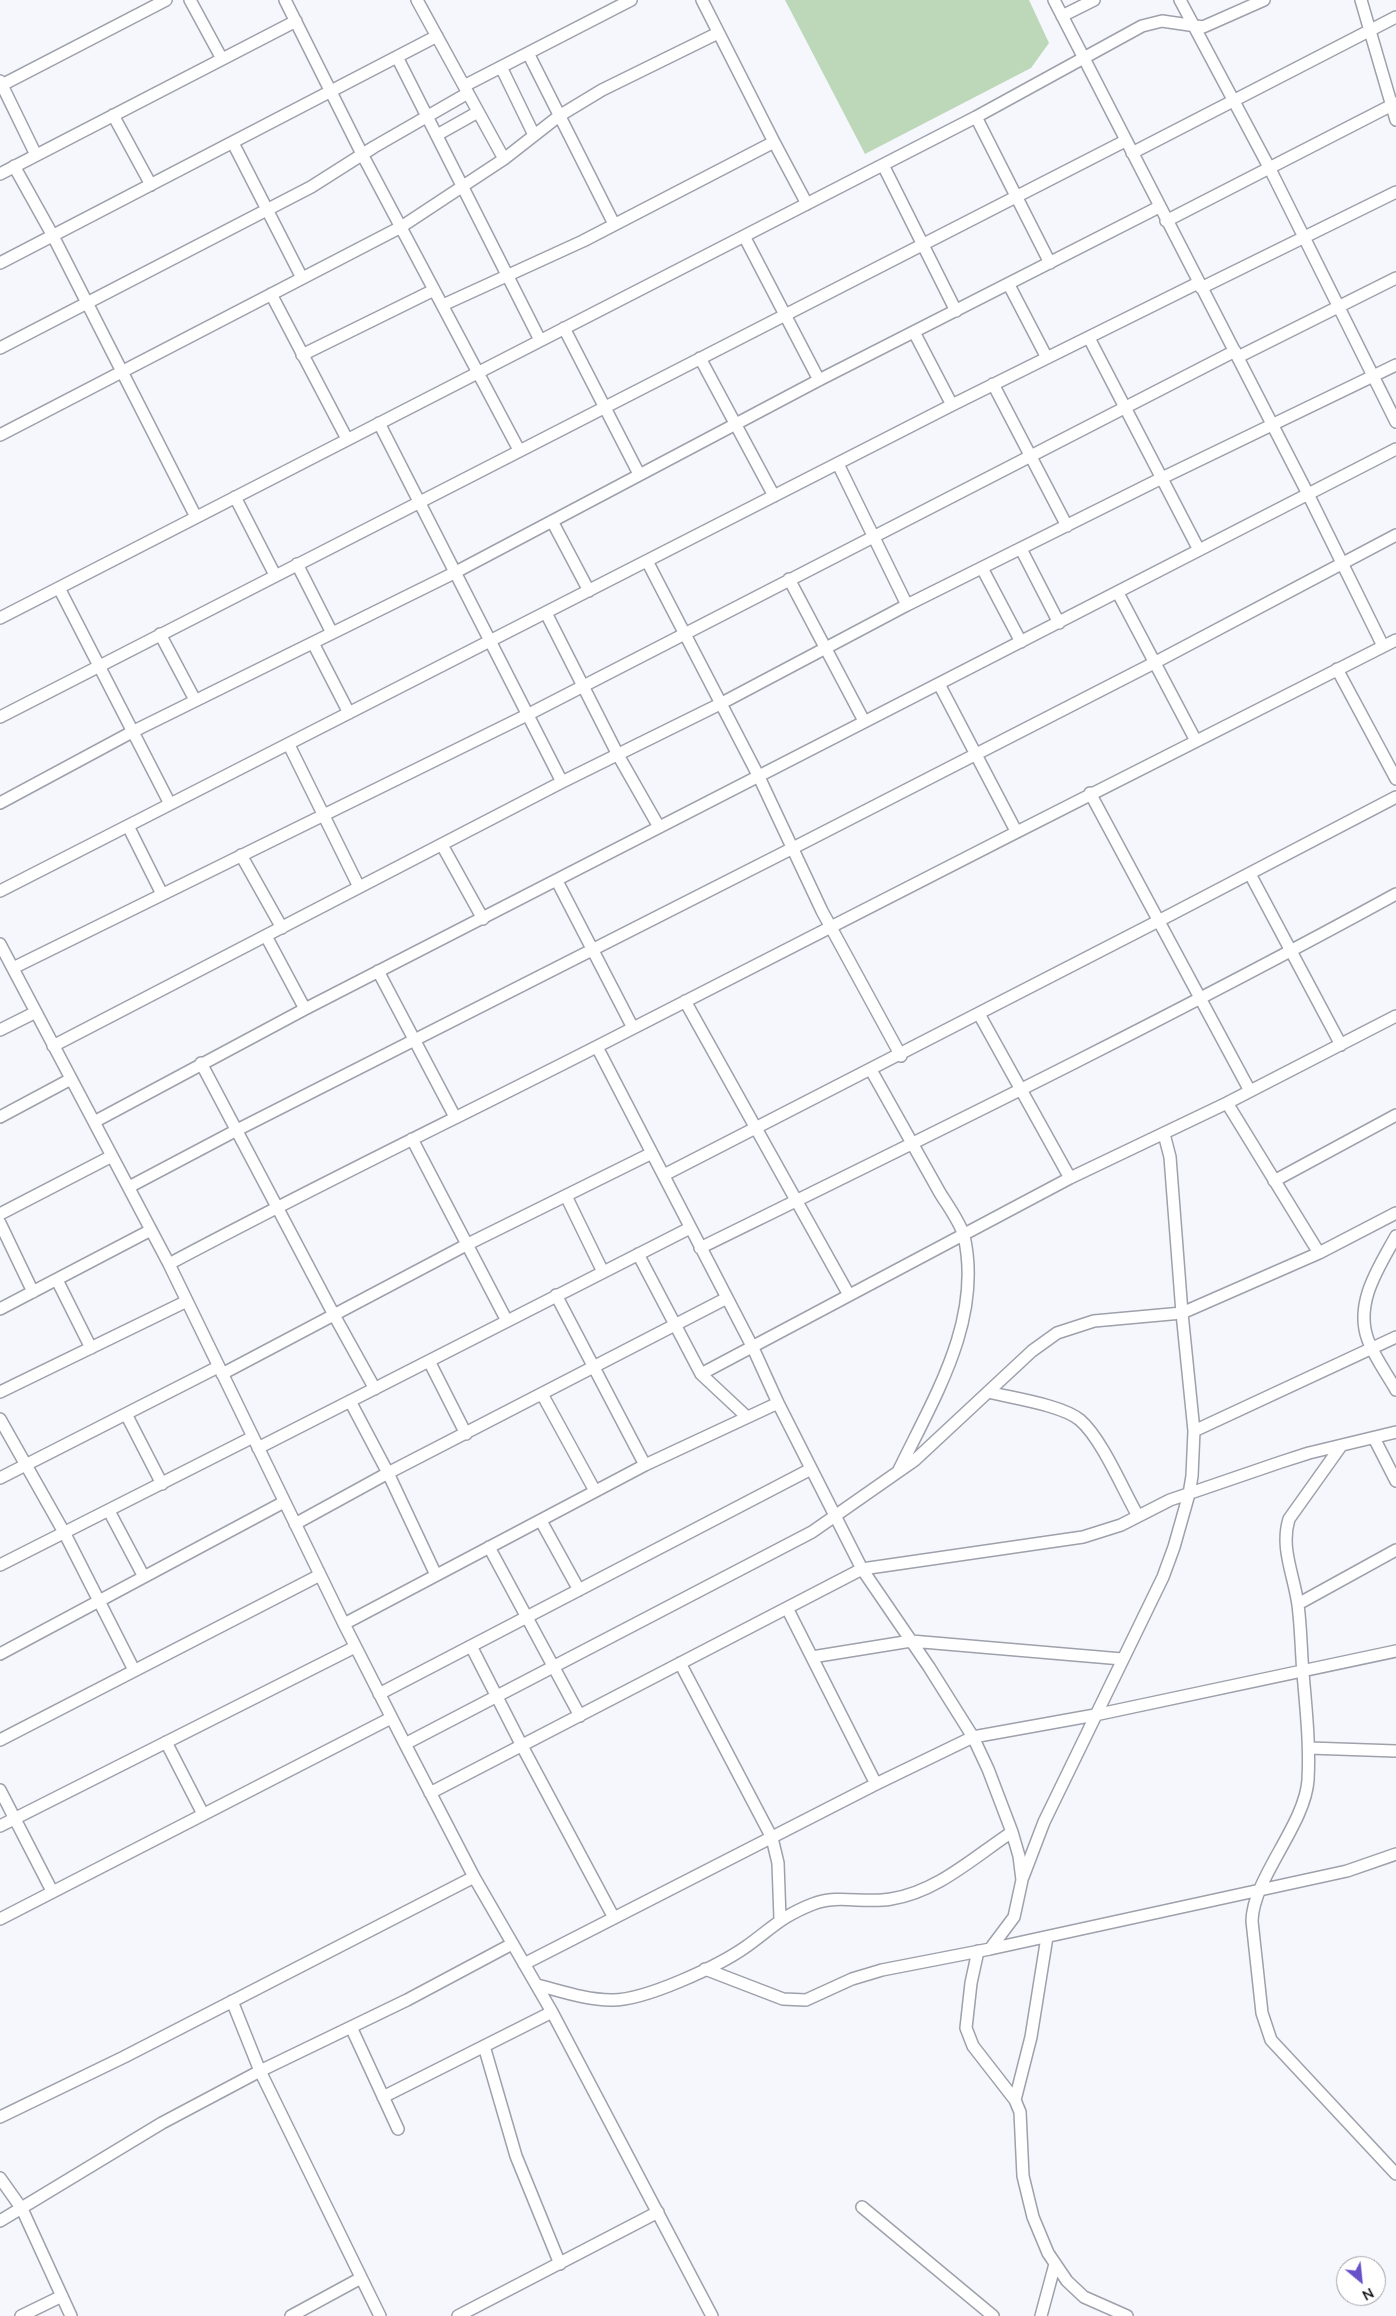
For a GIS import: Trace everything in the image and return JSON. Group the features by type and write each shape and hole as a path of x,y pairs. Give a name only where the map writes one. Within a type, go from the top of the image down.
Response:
{"street":[{"path":"36,155 1,84 166,0"},
{"path":"190,0 222,59"},
{"path":"285,0 362,154 519,450"},
{"path":"417,0 504,159"},
{"path":"0,348 317,183 427,116 501,67 631,0"},
{"path":"702,0 807,204"},
{"path":"1054,0 1308,494 1383,646"},
{"path":"1062,16 1094,0"},
{"path":"1180,0 1270,170 1396,422"},
{"path":"0,618 976,117 1083,57 1153,22 1203,27 1264,0"},
{"path":"1361,0 1394,104 1396,120"},
{"path":"1132,153 1396,17"},
{"path":"0,174 296,21"},
{"path":"0,436 401,227 504,159 559,116 602,90 718,33"},
{"path":"0,263 437,36"},
{"path":"528,53 614,224"},
{"path":"397,57 540,340"},
{"path":"501,67 534,135"},
{"path":"1166,221 1270,170 1394,104"},
{"path":"437,135 478,112"},
{"path":"113,115 151,185"},
{"path":"976,117 1050,263"},
{"path":"0,717 1125,141"},
{"path":"443,306 546,258 774,142"},
{"path":"233,143 302,278"},
{"path":"883,165 956,311"},
{"path":"14,166 53,236 196,517"},
{"path":"0,891 993,384 1303,238 1396,192"},
{"path":"0,803 132,732 454,572 819,380 1159,207"},
{"path":"744,236 819,380"},
{"path":"13,968 529,714 1126,407 1396,278"},
{"path":"1009,285 1047,358"},
{"path":"302,355 434,290"},
{"path":"271,294 347,439"},
{"path":"564,328 606,406 639,474"},
{"path":"914,332 952,405"},
{"path":"1090,338 1199,550"},
{"path":"700,358 774,496"},
{"path":"53,1046 562,782 720,704 982,568 1162,478 1396,365"},
{"path":"993,384 1067,526"},
{"path":"379,423 562,782"},
{"path":"94,1122 201,1063 378,971 483,919 864,721 1059,623 1396,449"},
{"path":"838,464 908,606"},
{"path":"235,497 275,576"},
{"path":"552,521 589,591"},
{"path":"129,1187 235,1131 1154,663 1396,535"},
{"path":"1021,549 1059,623"},
{"path":"648,561 759,777 831,926 901,1056"},
{"path":"297,564 332,633"},
{"path":"982,568 1021,642"},
{"path":"789,579 824,649 864,721"},
{"path":"59,588 170,804"},
{"path":"1118,592 1196,741"},
{"path":"546,613 618,755 659,827"},
{"path":"160,634 195,700"},
{"path":"169,1264 277,1206 633,1028 1090,793 1396,640"},
{"path":"313,642 349,713"},
{"path":"1338,669 1396,779"},
{"path":"939,684 1016,831"},
{"path":"289,745 359,887"},
{"path":"1090,793 1250,1091"},
{"path":"664,1176 901,1056 1396,797"},
{"path":"128,826 162,894"},
{"path":"442,845 483,919"},
{"path":"241,855 282,928"},
{"path":"1250,874 1341,1045"},
{"path":"557,881 633,1028"},
{"path":"700,1248 1201,998 1396,894"},
{"path":"266,936 305,1009"},
{"path":"0,944 169,1264 391,1718 474,1877 552,2012 712,2316"},
{"path":"378,971 455,1117"},
{"path":"685,1001 798,1200 849,1295"},
{"path":"0,1030 36,1012"},
{"path":"979,1014 1070,1178"},
{"path":"701,1374 754,1348 849,1295 1070,1178 1227,1103 1396,1016"},
{"path":"597,1046 700,1248 754,1348 778,1403 862,1569 974,1737 1002,1800 1019,1856 1022,1880"},
{"path":"201,1063 235,1131 375,1389"},
{"path":"871,1070 964,1234 968,1268 962,1329 952,1359 898,1471"},
{"path":"0,1117 72,1079"},
{"path":"1227,1103 1319,1253"},
{"path":"1274,1181 1396,1115"},
{"path":"990,1949 1014,1917 1022,1880 1044,1822 1162,1577 1174,1547 1189,1494 1192,1476 1194,1431 1182,1313 1170,1157 1164,1134"},
{"path":"412,1139 507,1321"},
{"path":"0,1478 126,1414 220,1371 334,1315 468,1244 652,1153"},
{"path":"0,1214 112,1156"},
{"path":"566,1196 603,1272"},
{"path":"405,1744 812,1532 915,1460 1045,1340 1074,1326 1094,1321 1182,1313 1319,1253 1396,1213"},
{"path":"0,1223 33,1292"},
{"path":"258,1448 690,1228"},
{"path":"0,1309 151,1230"},
{"path":"1396,1236 1382,1259 1366,1298 1365,1328 1371,1347 1396,1390"},
{"path":"638,1254 701,1374 748,1416"},
{"path":"57,1280 91,1348"},
{"path":"556,1295 645,1464"},
{"path":"295,1524 388,1473 726,1298"},
{"path":"0,1392 187,1301"},
{"path":"1194,1431 1396,1337"},
{"path":"429,1361 466,1434"},
{"path":"988,1392 1060,1410 1079,1420 1098,1445 1138,1516"},
{"path":"542,1394 595,1491"},
{"path":"350,1401 388,1473 436,1574"},
{"path":"344,1624 436,1574 541,1521 645,1464 778,1403"},
{"path":"126,1414 162,1484"},
{"path":"0,1419 65,1534 134,1670"},
{"path":"430,1792 862,1569 1083,1537 1103,1532 1189,1494 1299,1456 1396,1432"},
{"path":"0,1566 253,1437"},
{"path":"1374,1438 1396,1481"},
{"path":"1341,1446 1289,1519 1286,1530 1285,1544 1298,1604 1309,1748 1308,1783 1303,1798 1260,1891 1252,1921 1262,2013 1271,2040 1396,2174"},
{"path":"379,1694 811,1468"},
{"path":"0,1654 284,1502"},
{"path":"108,1511 144,1577"},
{"path":"541,1521 579,1590"},
{"path":"489,1547 580,1716"},
{"path":"1298,1604 1396,1550"},
{"path":"0,1740 320,1575"},
{"path":"787,1608 876,1784"},
{"path":"812,1657 911,1641 1122,1659"},
{"path":"471,1646 614,1918"},
{"path":"0,1826 355,1647"},
{"path":"524,1964 876,1784 974,1737 1096,1715 1396,1651"},
{"path":"680,1663 772,1838 778,1863 780,1919"},
{"path":"0,1919 391,1718"},
{"path":"166,1742 203,1814"},
{"path":"1309,1748 1396,1751"},
{"path":"0,1790 52,1891"},
{"path":"537,1985 596,1999 619,2000 641,1996 705,1969 746,1947 780,1919 827,1900 845,1898 876,1902 916,1893 948,1876 1012,1832"},
{"path":"705,1969 783,1999 796,2001 816,1996 852,1979 874,1972 1260,1891 1347,1871 1396,1854"},
{"path":"0,2117 124,2057 474,1877"},
{"path":"1015,2100 1031,2037 1047,1937"},
{"path":"0,2221 155,2127 260,2071 351,2027 512,1944"},
{"path":"978,1951 970,1983 966,2028 973,2046 985,2064 1015,2100 1022,2124 1023,2176 1033,2217 1055,2264 1067,2281 1084,2297 1127,2316"},
{"path":"232,2001 260,2071 380,2316"},
{"path":"383,2097 552,2012"},
{"path":"351,2027 398,2129"},
{"path":"484,2046 516,2156 560,2264"},
{"path":"0,2178 22,2209 71,2316"},
{"path":"862,2207 993,2316"},
{"path":"458,2316 658,2212"},
{"path":"1040,2316 1055,2264"},
{"path":"291,2316 361,2278"},
{"path":"21,2316 62,2296"}],"green space":[{"path":"785,0 1029,0 1049,43 1031,68 865,154"}]}
